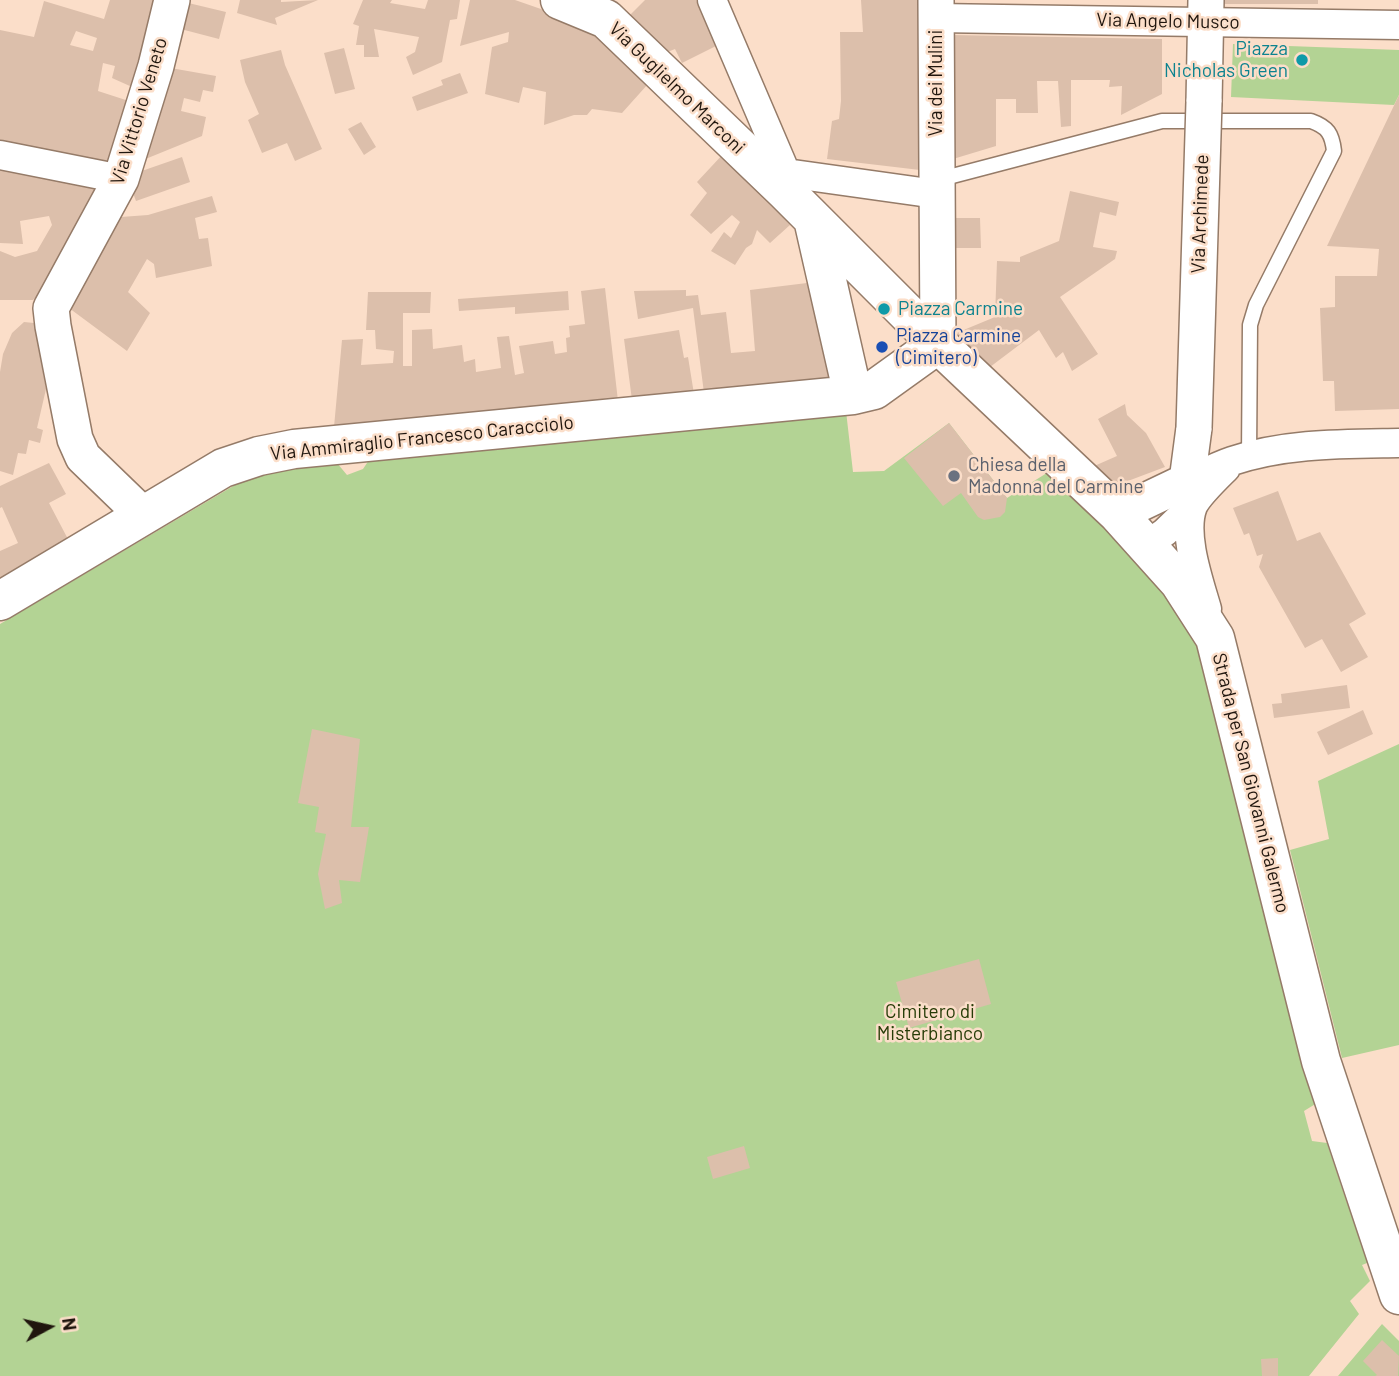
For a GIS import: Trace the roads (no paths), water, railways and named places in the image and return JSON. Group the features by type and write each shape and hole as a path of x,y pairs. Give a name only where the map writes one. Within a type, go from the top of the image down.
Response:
{"main road":[{"name":"Via Guglielmo Marconi","path":"560,0 606,19 786,182 813,219"},
{"name":"Strada per San Giovanni Galermo","path":"813,219 946,352 1118,514 1179,582 1215,638 1321,1061 1399,1295"},
{"path":"813,219 846,396"},
{"name":"Via Ammiraglio Francesco Caracciolo","path":"0,601 223,468 259,456 294,449 846,396 874,390 946,352"}],"street":[{"name":"Via Vittorio Veneto","path":"142,514 83,457 75,439 52,326 51,308 121,179 156,66 172,0"},
{"path":"712,0 786,182 936,180"},
{"name":"Via Angelo Musco","path":"936,9 1206,10 1399,25"},
{"name":"Via dei Mulini","path":"936,9 936,180 946,352"},
{"name":"Via Archimede","path":"1190,493 1206,10"},
{"path":"0,155 121,179"},
{"path":"1194,434 1206,452 1240,459"},
{"path":"1118,514 1190,493 1240,459 1274,450 1324,444 1399,443"},
{"path":"1147,545 1165,532 1190,493"},
{"path":"1190,493 1189,537 1215,638"}],"lane":[{"path":"936,180 1162,121 1311,121 1324,125 1332,135 1334,151 1256,305 1250,325 1240,459"}],"place":[{"name":"Piazza Nicholas Green","path":"1302,60"},
{"name":"Piazza Carmine","path":"884,309"},
{"name":"Piazza Carmine (Cimitero)","path":"882,347"},
{"name":"Chiesa della Madonna del Carmine","path":"954,476"}],"park label":[{"name":"Cimitero di Misterbianco","path":"930,1023"}]}
